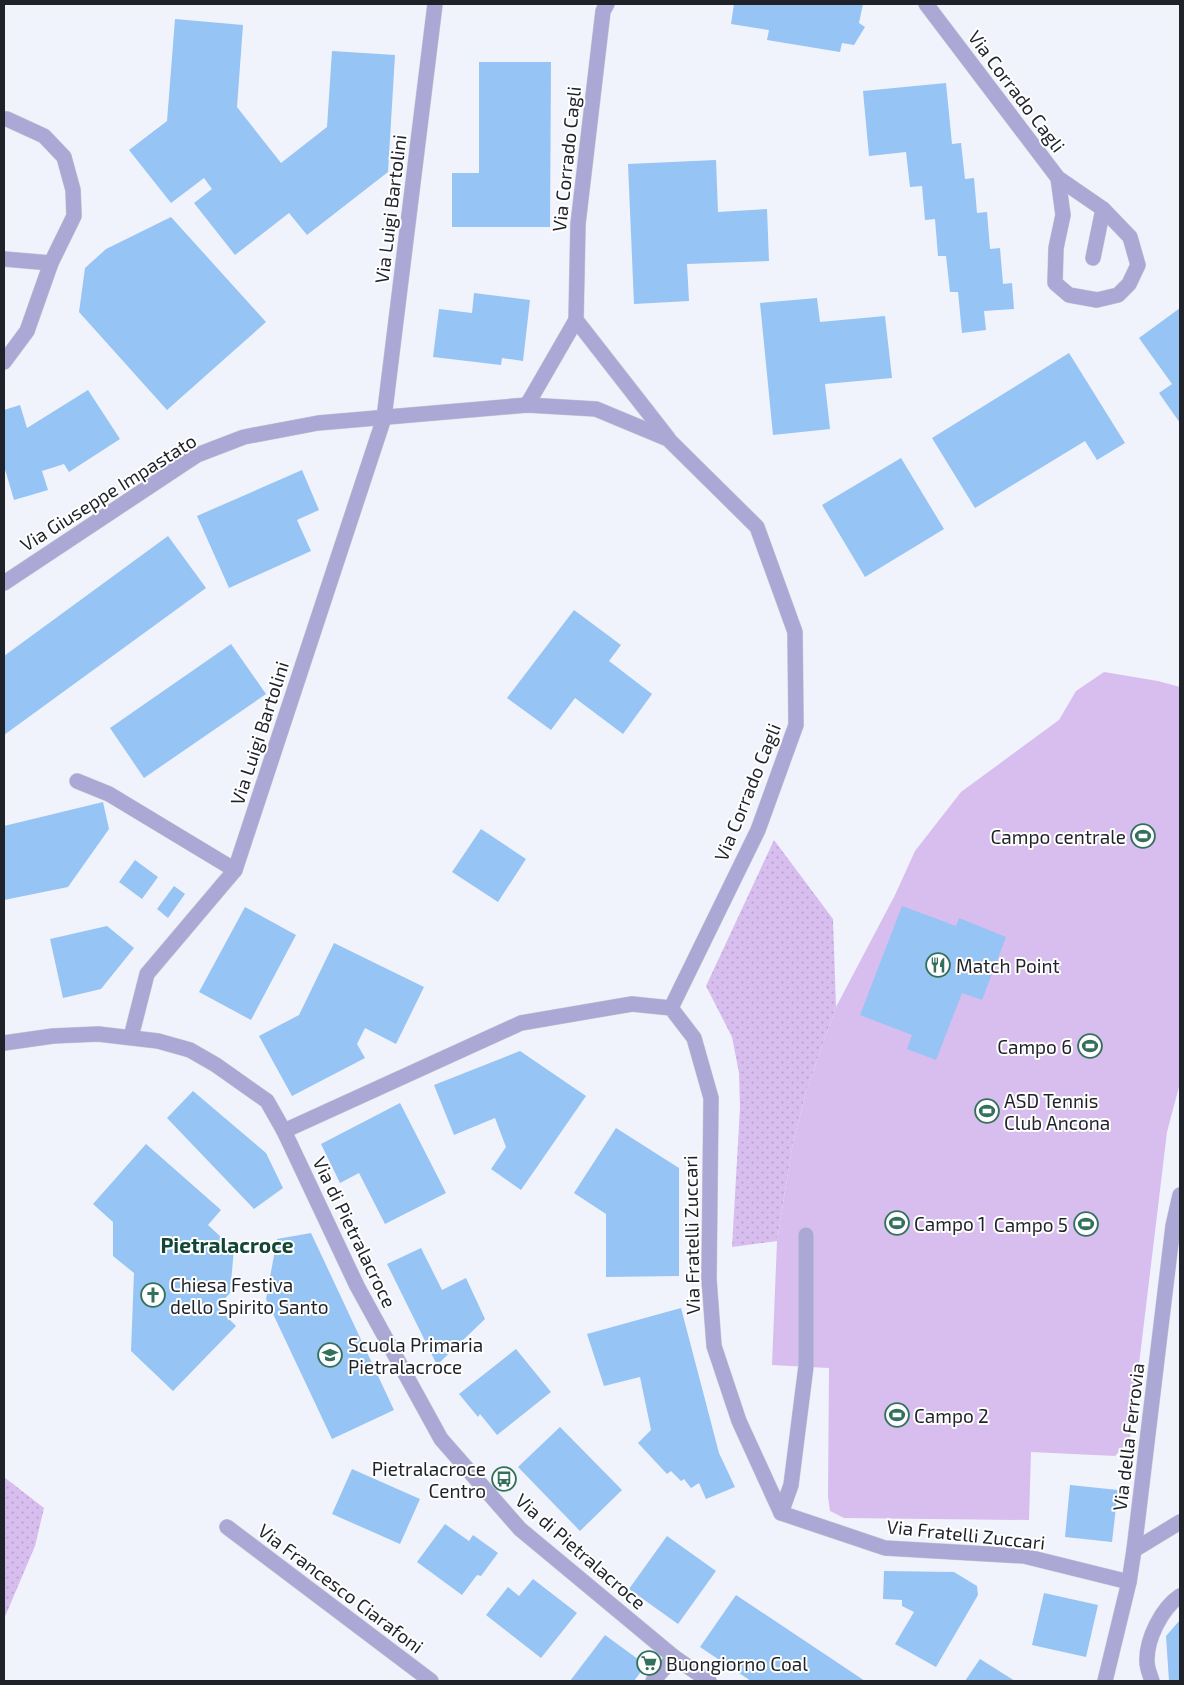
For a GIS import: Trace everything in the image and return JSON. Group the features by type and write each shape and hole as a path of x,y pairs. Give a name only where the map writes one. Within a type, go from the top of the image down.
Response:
{"street":[{"name":"Via Luigi Bartolini","path":"131,1037 147,974 235,870 384,418 435,4"},
{"name":"Via Corrado Cagli","path":"607,4 603,11 578,224 576,320 527,405 596,409 668,439"},
{"name":"Via Corrado Cagli","path":"926,4 1058,178 1102,209 1130,237 1138,265 1129,284 1118,295 1097,300 1069,295 1055,283 1056,248 1063,215 1058,178"},
{"path":"4,119 44,136 64,157 73,190 74,216 51,263 27,331 4,362"},
{"path":"1093,258 1102,209"},
{"path":"4,259 51,263"},
{"name":"Via Corrado Cagli","path":"576,320 668,439 757,527 796,632 796,725 758,830 670,1008"},
{"path":"384,418 527,405"},
{"name":"Via Giuseppe Impastato","path":"4,583 197,455 244,437 318,423 384,418"},
{"path":"77,782 109,794 235,870"},
{"path":"284,1131 521,1024 632,1004 670,1008"},
{"name":"Via Fratelli Zuccari","path":"670,1008 694,1038 711,1098 709,1279 714,1346 739,1421 781,1513 885,1548 1024,1556 1129,1582"},
{"name":"Via di Pietralacroce","path":"4,1043 53,1036 98,1034 158,1041 190,1050 216,1065 267,1101 284,1131 356,1286 441,1439 520,1529 674,1657 709,1681"},
{"name":"Via della Ferrovia","path":"1104,1681 1129,1582 1173,1226 1180,1195"},
{"path":"781,1513 791,1485 806,1366 806,1235"},
{"path":"1134,1550 1180,1522"},
{"name":"Via Francesco Ciarafoni","path":"227,1527 431,1681"},
{"path":"1152,1681 1146,1663 1150,1635 1172,1601 1180,1596"},
{"path":"653,1681 674,1657"}],"shaded area":[{"name":"ASD Tennis Club Ancona","path":"1104,672 1158,681 1180,687 1180,1083 1167,1132 1130,1439 1115,1456 1031,1452 1029,1520 844,1518 830,1511 828,1497 829,1368 772,1365 777,1241 793,1142 807,1089 836,1007 895,895 915,851 961,792 1059,720 1076,691"},
{"path":"774,840 833,919 836,1007 807,1089 793,1142 777,1241 732,1247 740,1108 739,1073 732,1037 706,986"},
{"path":"4,1477 44,1508 35,1546 4,1619"}],"building":[{"path":"734,4 863,4 859,23 865,27 854,45 842,43 840,52 767,40 769,30 731,24"},
{"path":"175,19 243,25 237,107 281,163 327,127 332,51 395,55 388,172 307,235 289,213 235,255 194,203 212,189 204,178 171,203 129,150 167,121"},
{"path":"479,62 551,62 550,227 452,227 452,173 479,173"},
{"path":"946,83 952,144 961,143 965,179 974,178 977,213 987,212 990,249 1000,248 1003,284 1012,283 1014,309 984,311 986,330 962,333 958,292 950,292 946,256 938,256 935,219 925,220 922,186 910,187 906,152 869,156 863,91"},
{"path":"716,160 718,212 767,209 769,261 687,264 689,301 634,304 628,164"},
{"path":"171,217 266,322 167,410 79,312 85,268 106,249"},
{"path":"474,293 530,300 523,361 502,358 501,365 433,357 439,309 472,313"},
{"path":"817,298 820,322 885,316 892,378 825,384 830,429 773,435 760,303"},
{"path":"1180,308 1180,423 1159,393 1172,384 1139,338"},
{"path":"1069,353 1125,443 1097,460 1085,441 975,508 932,438"},
{"path":"88,390 120,439 69,472 64,464 42,471 48,490 14,500 4,466 4,410 20,405 27,428"},
{"path":"901,458 944,529 865,577 822,505"},
{"path":"302,470 319,510 297,520 311,551 229,588 197,516"},
{"path":"168,536 206,588 4,735 4,656"},
{"path":"574,610 621,645 609,661 652,694 623,734 575,698 551,730 507,698"},
{"path":"231,644 266,694 144,778 110,728"},
{"path":"103,802 109,829 68,887 4,900 4,826"},
{"path":"481,829 526,859 498,902 452,872"},
{"path":"135,860 158,877 142,899 119,882"},
{"path":"174,886 185,894 168,918 157,909"},
{"name":"Match Point","path":"902,906 956,926 959,918 1006,937 982,1000 962,993 936,1060 907,1049 912,1035 860,1015"},
{"path":"245,907 296,935 251,1020 199,992"},
{"path":"107,926 134,948 101,989 63,998 50,939"},
{"path":"334,943 424,987 396,1044 365,1028 357,1044 365,1058 292,1096 259,1036 299,1015"},
{"path":"520,1051 586,1096 521,1190 491,1169 506,1147 495,1118 454,1135 434,1085"},
{"path":"193,1091 266,1153 283,1188 254,1209 167,1118"},
{"path":"400,1103 446,1193 385,1224 359,1173 340,1183 321,1144"},
{"path":"616,1128 679,1168 679,1276 606,1277 606,1214 574,1193"},
{"path":"146,1144 221,1210 208,1225 234,1249 230,1293 217,1307 236,1326 173,1391 131,1351 134,1273 113,1256 113,1222 93,1204"},
{"name":"Scuola Primaria Pietralacroce","path":"311,1233 394,1410 332,1439 266,1299 277,1239"},
{"path":"421,1248 442,1290 466,1278 485,1319 437,1365 387,1264"},
{"path":"681,1308 719,1453 735,1487 706,1499 699,1483 691,1488 684,1479 681,1481 671,1471 667,1474 638,1443 651,1430 640,1377 604,1386 587,1334"},
{"path":"516,1349 551,1392 497,1435 480,1414 478,1417 459,1394"},
{"path":"560,1427 622,1490 580,1531 518,1467"},
{"path":"352,1469 420,1499 400,1544 332,1514"},
{"path":"1070,1485 1118,1490 1112,1542 1065,1537"},
{"path":"445,1524 469,1541 473,1535 498,1553 481,1576 477,1575 462,1595 417,1562"},
{"path":"667,1536 716,1571 678,1624 629,1589"},
{"path":"884,1571 954,1572 977,1586 978,1595 936,1667 895,1644 914,1612 902,1606 902,1600 883,1599"},
{"path":"533,1579 577,1613 541,1658 486,1615 508,1587 519,1596"},
{"path":"1044,1593 1098,1605 1086,1657 1032,1645"},
{"path":"736,1595 865,1681 751,1681 700,1647"},
{"path":"1180,1620 1180,1681 1169,1681 1166,1636"},
{"path":"605,1635 646,1665 634,1681 570,1681"},
{"path":"980,1659 1015,1681 965,1681"}],"place":[{"name":"Campo centrale","path":"1143,836"},
{"name":"Match Point","path":"938,965"},
{"name":"Campo 6","path":"1090,1046"},
{"name":"ASD Tennis Club Ancona","path":"987,1111"},
{"name":"Campo 1","path":"897,1223"},
{"name":"Campo 5","path":"1086,1224"},
{"name":"Chiesa Festiva dello Spirito Santo","path":"153,1295"},
{"name":"Scuola Primaria Pietralacroce","path":"330,1355"},
{"name":"Campo 2","path":"897,1415"},
{"name":"Pietralacroce Centro","path":"504,1479"},
{"name":"Buongiorno Coal","path":"649,1663"}],"district":[{"name":"Pietralacroce","path":"227,1244"}]}
